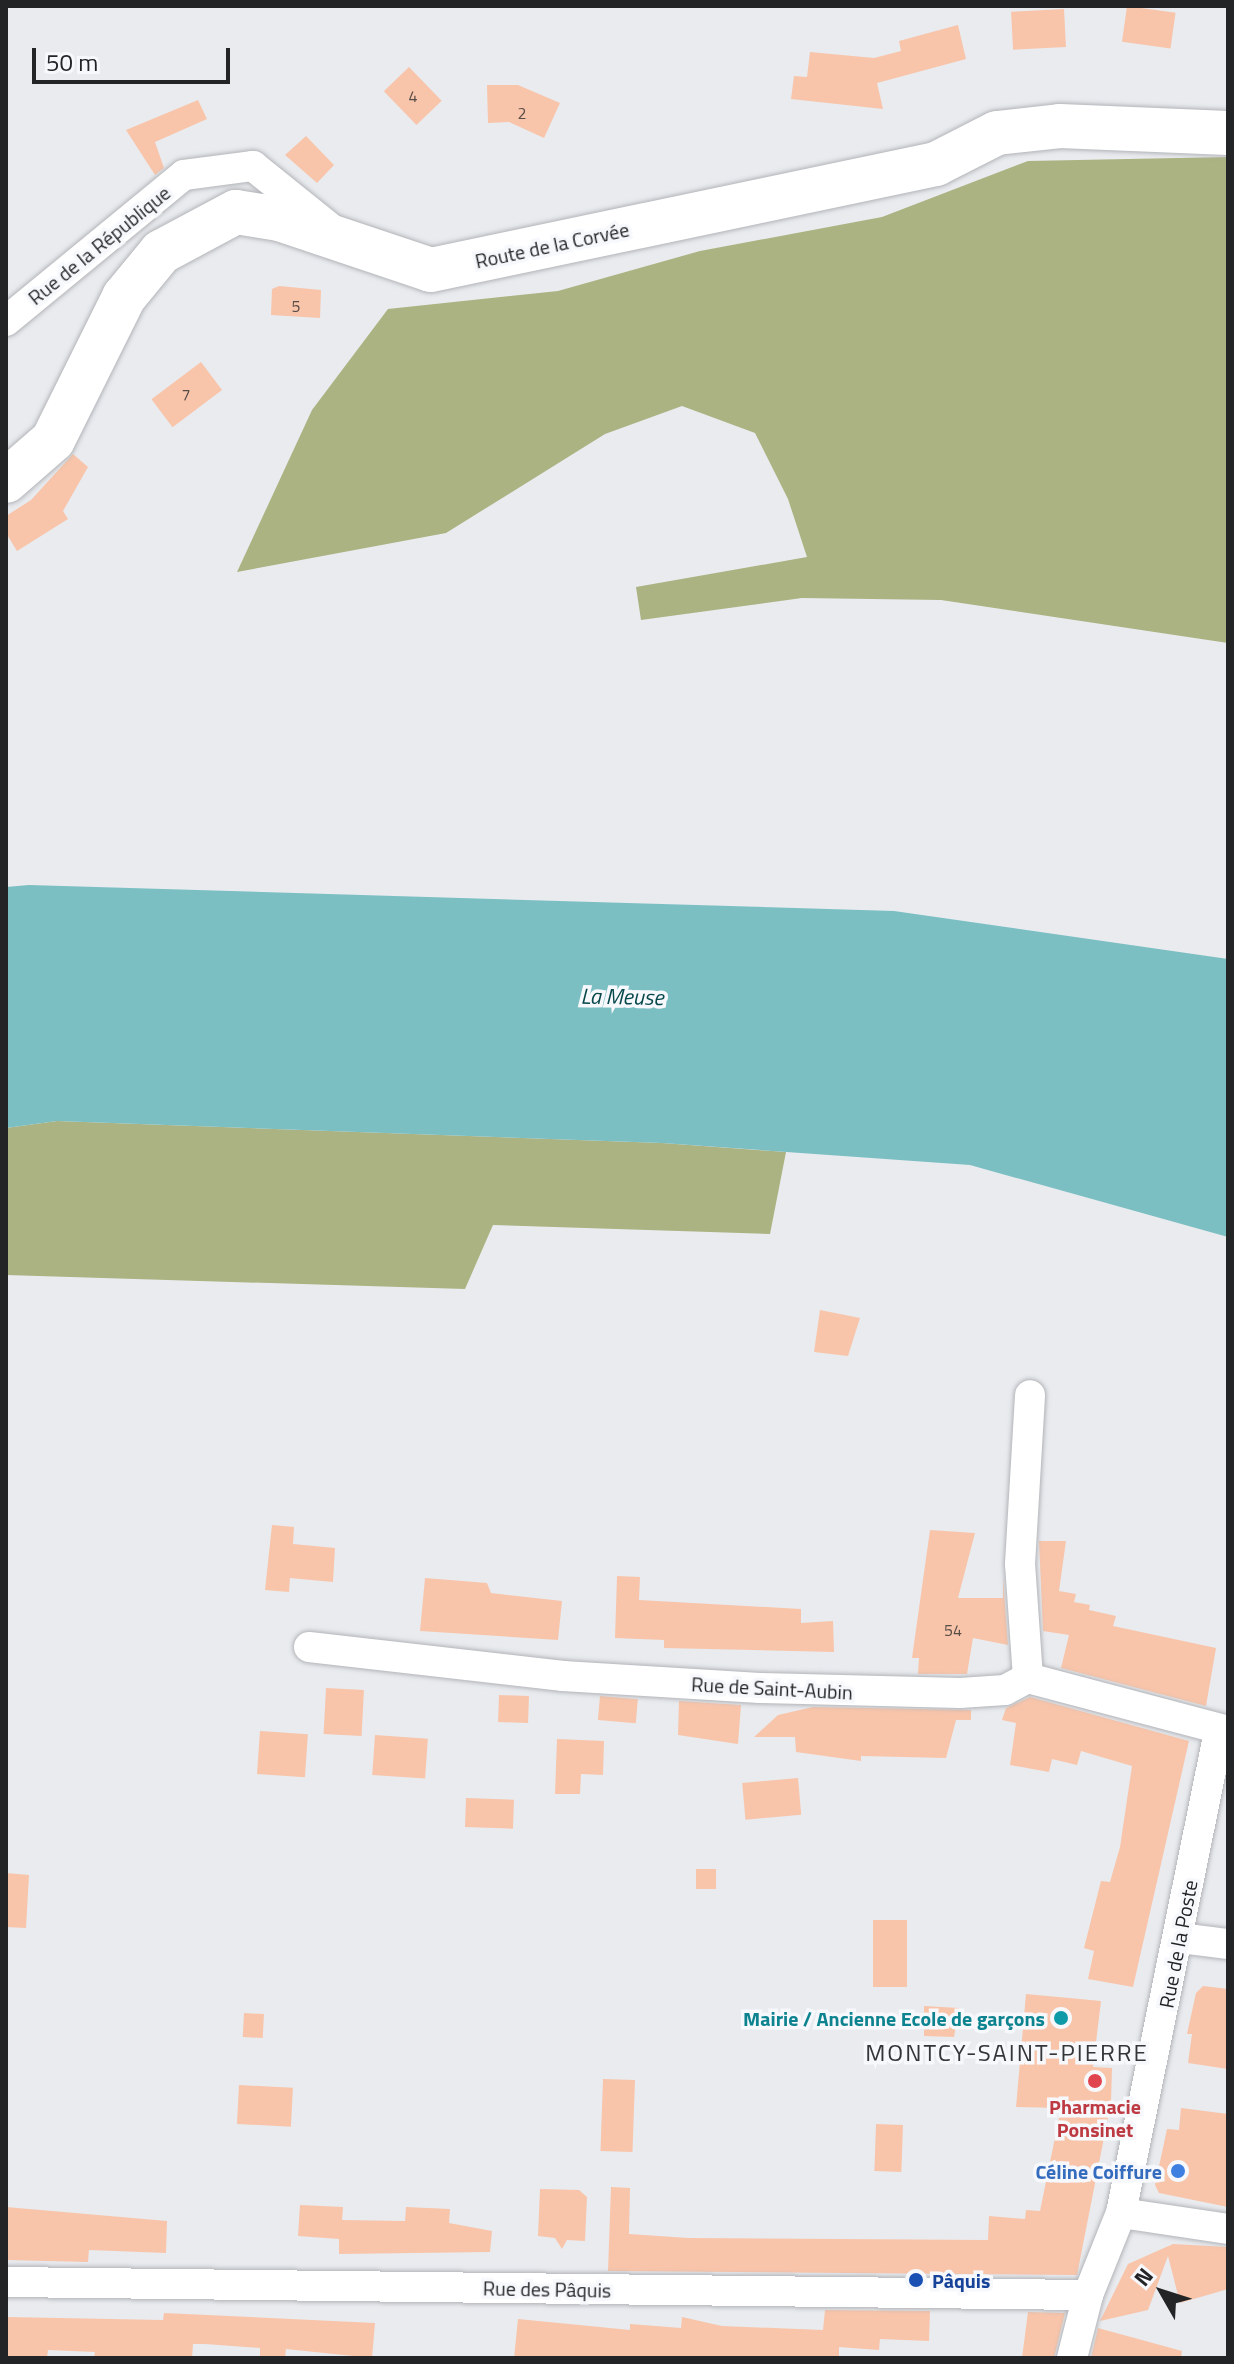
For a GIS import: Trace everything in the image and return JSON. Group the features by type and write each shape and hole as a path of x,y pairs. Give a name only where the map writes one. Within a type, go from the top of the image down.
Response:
{"street":[{"name":"Route de la Corvée","path":"6,481 53,440 124,297 161,252 197,228 236,212 279,219 356,248 431,270 936,164 997,133 1060,126 1228,133"},
{"name":"Rue de la République","path":"6,321 184,175 222,166 253,166 356,248"},
{"path":"1030,1395 1020,1564 1028,1678 1224,1730"},
{"name":"Rue de Saint-Aubin","path":"309,1647 563,1676 760,1688 960,1693 1005,1690 1028,1678"},
{"name":"Rue de la Poste","path":"1072,2358 1088,2295 1121,2213 1224,1730"},
{"path":"1180,1938 1228,1944"},
{"path":"1121,2213 1228,2229"},
{"name":"Rue des Pâquis","path":"6,2282 1088,2295"}],"green space":[{"path":"1228,157 1228,643 941,600 802,598 641,620 636,587 807,557 788,499 755,433 682,406 605,434 446,533 237,572 312,410 388,309 558,291 700,251 882,217 1028,161"},
{"path":"57,1121 662,1143 786,1152 770,1234 493,1225 465,1289 6,1275 6,1128"}],"water":[{"name":"La Meuse","path":"29,885 894,911 1228,959 1228,1237 970,1165 662,1143 57,1121 6,1128 6,887"}],"building":[{"path":"1127,6 1176,13 1171,48 1122,42"},
{"path":"1064,9 1066,47 1013,50 1011,12"},
{"path":"958,25 966,59 877,83 883,109 791,99 794,76 807,77 810,52 874,58 901,51 899,41"},
{"path":"409,67 442,101 416,125 384,91"},
{"path":"487,85 518,85 560,103 544,138 509,122 488,123"},
{"path":"198,100 207,119 155,142 164,168 155,175 126,130"},
{"path":"306,136 334,165 317,183 285,155"},
{"path":"279,286 321,290 320,318 271,315 272,289"},
{"path":"201,362 222,390 173,427 151,399"},
{"path":"73,454 88,467 63,511 68,519 17,551 6,533 6,516 31,500"},
{"path":"820,1310 860,1318 848,1356 814,1352"},
{"path":"272,1525 294,1527 293,1544 335,1548 333,1582 290,1578 289,1592 265,1590"},
{"path":"930,1530 975,1533 958,1598 1003,1598 1003,1577 1008,1645 973,1638 967,1674 918,1674 919,1658 912,1658"},
{"path":"1039,1541 1066,1541 1059,1591 1076,1594 1074,1602 1090,1605 1089,1610 1116,1616 1113,1626 1216,1648 1206,1706 1061,1668 1069,1635 1043,1631"},
{"path":"617,1576 640,1577 639,1600 801,1609 801,1623 833,1621 834,1652 664,1648 664,1640 615,1638"},
{"path":"425,1578 487,1583 491,1593 562,1601 558,1640 420,1631"},
{"path":"326,1688 364,1690 362,1736 324,1734"},
{"path":"499,1695 529,1696 528,1723 498,1722"},
{"path":"600,1696 638,1699 636,1723 598,1720"},
{"path":"1030,1697 1189,1741 1133,1987 1088,1979 1094,1951 1084,1948 1101,1881 1110,1882 1120,1847 1132,1766 1081,1751 1077,1765 1052,1759 1049,1772 1010,1765 1016,1723 1002,1720 1006,1708"},
{"path":"679,1701 741,1705 738,1744 678,1735"},
{"path":"813,1707 971,1710 971,1720 956,1720 946,1758 861,1756 861,1761 796,1752 795,1737 754,1737 778,1715"},
{"path":"260,1731 308,1734 305,1777 257,1774"},
{"path":"375,1735 428,1739 425,1779 372,1775"},
{"path":"557,1739 604,1741 603,1775 581,1774 580,1794 555,1794"},
{"path":"798,1778 801,1815 745,1820 742,1783"},
{"path":"466,1798 514,1800 513,1829 465,1827"},
{"path":"696,1869 716,1869 716,1889 696,1889"},
{"path":"6,1873 29,1875 26,1928 6,1927"},
{"path":"873,1920 907,1920 907,1987 873,1987"},
{"path":"1203,1986 1228,1989 1228,2069 1188,2063 1192,2034 1187,2034 1196,1993"},
{"path":"1026,1994 1101,2001 1093,2067 1112,2068 1111,2102 1077,2275 608,2271 611,2187 630,2188 629,2234 688,2238 988,2240 989,2216 1025,2219 1026,2210 1040,2211 1061,2108 1016,2107"},
{"path":"924,2006 959,2008 954,2037 924,2036"},
{"path":"244,2013 264,2014 263,2038 243,2037"},
{"path":"603,2079 635,2080 632,2152 600,2151"},
{"path":"239,2085 293,2088 291,2127 237,2124"},
{"path":"1181,2108 1228,2114 1228,2207 1159,2193 1155,2185 1167,2129 1179,2130"},
{"path":"876,2124 903,2125 901,2172 874,2171"},
{"path":"540,2189 579,2190 587,2197 585,2241 567,2240 562,2249 555,2238 538,2236"},
{"path":"300,2205 343,2207 342,2220 405,2221 406,2207 450,2209 449,2223 492,2231 490,2252 339,2254 339,2239 298,2236"},
{"path":"6,2207 167,2221 166,2253 89,2250 88,2262 6,2260"},
{"path":"1173,2244 1228,2247 1228,2289 1180,2303 1168,2256 1148,2310 1100,2321 1128,2264"},
{"path":"825,2310 930,2311 929,2341 880,2339 879,2350 839,2347 839,2358 514,2358 518,2319 630,2330 630,2324 681,2328 682,2317 722,2326 823,2330"},
{"path":"1028,2312 1065,2313 1054,2358 1022,2358"},
{"path":"164,2313 375,2323 372,2358 286,2349 285,2358 260,2358 260,2348 193,2344 192,2358 94,2358 95,2352 48,2350 47,2358 6,2358 6,2317 163,2320"},
{"path":"1098,2328 1182,2351 1181,2358 1091,2358"}],"place":[{"name":"Mairie / Ancienne Ecole de garçons","path":"1061,2018"},
{"name":"Pharmacie Ponsinet","path":"1095,2081"},
{"name":"Céline Coiffure","path":"1178,2171"},
{"name":"Pâquis","path":"916,2280"}],"district":[{"name":"MONTCY-SAINT-PIERRE","path":"1007,2053"}]}
